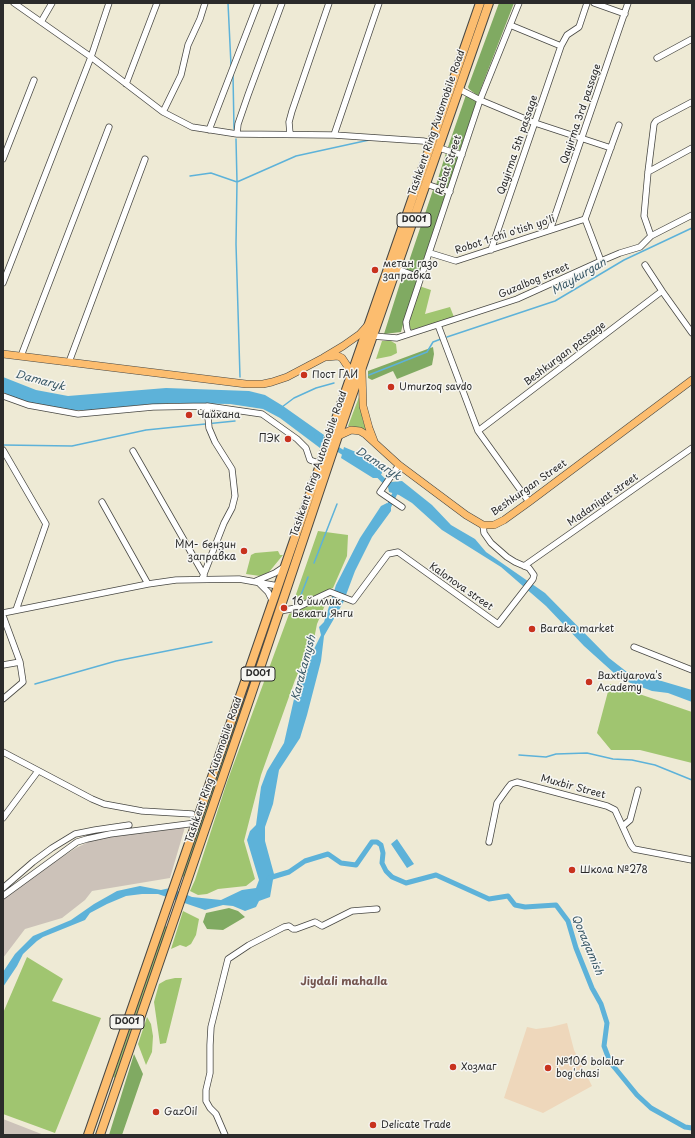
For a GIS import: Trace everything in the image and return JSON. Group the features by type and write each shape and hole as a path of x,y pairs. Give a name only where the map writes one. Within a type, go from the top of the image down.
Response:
{"highway":[{"name":"Tashkent Ring Automobile Road","path":"106,1082 285,566 324,461 374,336 388,283 452,98 480,3"},
{"name":"Tashkent Ring Automobile Road","path":"452,98 459,89 489,3"},
{"name":"Tashkent Ring Automobile Road","path":"335,434 350,380 370,321 388,283 397,268 426,184 435,146"},
{"name":"Tashkent Ring Automobile Road","path":"117,1086 280,611 324,461"},
{"path":"278,586 287,588"},
{"path":"241,691 251,695"},
{"path":"106,1082 117,1086"},
{"name":"D001","path":"88,1135 106,1082"},
{"name":"D001","path":"100,1135 117,1086"}],"main road":[{"path":"3,354 246,384 258,384 272,382 287,377 323,358 360,334 370,321"},
{"path":"323,358 333,356 342,358 348,367 350,380"},
{"path":"362,368 363,406 375,443"},
{"name":"Beshkurgan Street","path":"335,434 351,430 360,431 399,465 455,507 483,525 491,526 499,523 529,502 692,380"}],"street":[{"path":"14,3 91,57 163,112 192,127 237,134 290,134 423,141 462,155"},
{"path":"41,22 52,3"},
{"path":"3,283 91,57 109,3"},
{"path":"126,84 157,3"},
{"path":"163,112 180,75 188,44 200,19 205,3"},
{"path":"209,130 258,3"},
{"path":"237,134 238,124 245,102 282,3"},
{"path":"290,134 289,122 292,111 329,3"},
{"path":"334,136 379,3"},
{"name":"Rabat Street","path":"409,334 406,322 430,254 480,100 519,3"},
{"name":"Qayirma 5th passage","path":"491,250 561,46 567,35 578,27 587,3"},
{"path":"594,3 625,14"},
{"name":"Qayirma 3rd passage","path":"550,230 628,3"},
{"path":"510,24 561,46"},
{"path":"657,58 692,39"},
{"path":"3,159 34,80"},
{"path":"459,89 480,100 535,122 611,148"},
{"path":"651,236 644,216 654,124 656,121 692,102"},
{"path":"601,261 585,219 619,125"},
{"path":"21,356 109,127"},
{"path":"648,172 692,148"},
{"path":"69,362 145,159"},
{"path":"426,184 450,192"},
{"name":"Guzalbog street","path":"374,336 397,338 517,299 601,261 640,247 651,236 692,215"},
{"name":"Robot 1-chi o'tish yo'li","path":"430,254 456,261 585,219"},
{"path":"645,265 662,292 692,333"},
{"path":"397,268 421,278"},
{"name":"Beshkurgan passage","path":"478,431 662,292"},
{"path":"438,325 478,431 529,502"},
{"path":"3,396 28,405 78,414 154,407 207,406 262,414 297,439 306,448 310,460 324,461"},
{"path":"203,577 224,523 232,508 235,496 232,469 215,442 209,428 207,406"},
{"name":"Madaniyat street","path":"524,566 692,448"},
{"path":"3,450 46,524 16,610"},
{"path":"132,450 203,577"},
{"path":"399,465 380,492 402,507"},
{"path":"102,502 148,584"},
{"name":"Kalonova street","path":"280,611 296,608 330,592 352,600 388,554 398,552 498,624 533,579 534,575 532,570 507,557 490,543 484,532 483,525"},
{"path":"256,581 275,574 285,566"},
{"path":"3,699 23,682 20,662 4,612 148,584 203,577 256,581 278,586"},
{"path":"256,581 268,592 273,602"},
{"path":"634,647 692,670"},
{"path":"3,665 20,662"},
{"path":"3,752 104,804 142,810 192,814"},
{"path":"3,818 38,771"},
{"name":"Muxbir Street","path":"489,842 498,803 511,784 517,782 607,806 615,810 634,849 692,860"},
{"path":"623,826 630,820 638,790"},
{"path":"3,896 77,842 110,834 196,824"},
{"path":"3,888 40,858 75,834 129,825"},
{"path":"225,1135 216,1114 206,1101 206,1090 210,1073 211,1027 228,959 249,945 284,927 289,926 296,929 315,922 322,926 352,911 377,909"}],"shaded area":[{"path":"185,827 170,878 92,891 85,900 62,918 25,929 3,958 3,895 76,848 94,839"},
{"name":"№106 bolalar bog'chasi","path":"567,1023 574,1050 592,1086 543,1113 504,1098 527,1027 536,1029"},
{"path":"3,1119 44,1135 3,1135"}],"green space":[{"path":"499,3 514,3 478,96 468,87"},
{"path":"466,95 477,102 460,150 448,147"},
{"path":"446,153 459,157 449,189 436,185"},
{"path":"433,190 446,195 419,275 406,270"},
{"path":"406,275 416,278 417,280 401,332 384,334 402,277"},
{"path":"419,286 431,290 425,314 450,307 454,317 411,330 409,324"},
{"path":"382,341 391,341 396,344 397,353 391,356 376,359"},
{"path":"433,347 434,354 432,365 397,379 393,371 372,380 368,378 368,371"},
{"path":"359,397 363,421 367,431 361,428 348,426"},
{"path":"318,531 348,535 347,556 333,588 297,603 294,600"},
{"path":"278,551 280,555 283,555 269,572 260,576 246,574 251,555 255,553"},
{"path":"328,598 317,624 314,639 295,680 261,775 244,841 255,879 246,886 218,889 207,894 198,895 190,891 227,782 289,614"},
{"path":"610,684 692,712 692,763 640,750 611,750 597,733"},
{"path":"241,701 244,702 185,877 182,876"},
{"path":"229,908 238,911 245,917 223,930 207,929 203,922 206,913"},
{"path":"183,911 199,919 196,935 191,944 186,947 180,945 171,949"},
{"path":"165,926 168,927 116,1078 113,1077"},
{"path":"27,957 63,979 52,1001 101,1018 55,1133 3,1114 3,1013"},
{"path":"182,978 166,1043 160,1044 154,1002 159,984 166,980"},
{"path":"147,1017 151,1024 153,1036 152,1052 146,1065 138,1044"},
{"path":"134,1054 143,1074 122,1135 109,1135"}],"water":[{"path":"3,377 36,390 68,396 166,388 249,391 265,395 324,435 320,448 280,418 263,409 230,404 173,403 92,410 65,410 28,403 12,397 3,392"},
{"path":"344,447 370,458 381,466 382,473 379,478 373,478 341,458"},
{"path":"402,481 432,505 451,525 475,539 486,552 545,593 609,658 627,672 692,690 692,702 668,693 652,691 628,682 614,673 584,646 546,606 501,567 442,530 412,503 399,495 389,492 388,487 391,482"},
{"path":"387,503 391,506 391,511 372,537 355,571 343,603 324,636 321,661 300,738 279,770 273,804 265,827 265,841 274,874 270,897 259,901 256,907 245,911 233,906 223,905 205,910 158,894 126,896 90,913 85,920 43,937 37,941 23,954 3,987 3,972 15,954 33,936 71,920 94,904 117,891 140,886 161,890 170,888 192,897 221,900 242,890 256,888 259,880 247,840 250,831 256,825 261,787 267,771 284,743 301,676 305,675 309,659 321,635 319,627 324,622 336,585 360,538 381,506"},
{"path":"397,839 414,864 407,868 391,844"}],"waterway":[{"path":"228,3 231,65"},
{"path":"233,75 234,129"},
{"path":"236,139 236,244 240,377"},
{"path":"190,176 211,173 237,182 296,156 369,140"},
{"name":"Maykurgan","path":"447,337 555,301 624,260 692,228"},
{"name":"Maykurgan","path":"369,375 427,352 433,342 441,339"},
{"name":"Maykurgan","path":"282,407 294,398 316,388 334,383"},
{"path":"3,445 72,446 146,430 235,421"},
{"name":"Damaryk","path":"317,436 347,455"},
{"name":"Damaryk","path":"376,473 386,483 395,487"},
{"name":"Karakamysh","path":"387,510 397,489"},
{"path":"314,563 337,504"},
{"path":"299,600 308,577"},
{"path":"35,684 116,661 212,642"},
{"path":"519,755 546,757 556,754 587,753 613,759 632,760 655,765 692,780"},
{"name":"Qoraqamish","path":"269,878 289,872 305,861 328,854 341,863 356,865 372,842 377,842 381,845 383,853 382,863 386,871 392,877 406,883 436,875 489,899 508,896 515,905 525,907 556,905 568,921 576,948 592,988 601,1004 607,1023 604,1046 610,1062 637,1095 651,1108 685,1127 692,1128"}],"place":[{"name":"метан газо заправка","path":"375,270"},
{"name":"Пост ГАИ","path":"304,375"},
{"name":"Umurzoq savdo","path":"391,387"},
{"name":"Чайхана","path":"189,415"},
{"name":"ПЭК","path":"288,439"},
{"name":"ММ- бензин заправка","path":"244,551"},
{"name":"16 йиллик Бекати Янги","path":"284,608"},
{"name":"Baraka market","path":"532,629"},
{"name":"Baxtiyarova's Academy","path":"589,682"},
{"name":"Школа №278","path":"572,870"},
{"name":"Хозмаг","path":"453,1067"},
{"name":"№106 bolalar bog'chasi","path":"548,1068"},
{"name":"GazOil","path":"156,1112"},
{"name":"Delicate Trade","path":"373,1125"}],"district":[{"name":"Jiydali mahalla","path":"344,982"}]}
